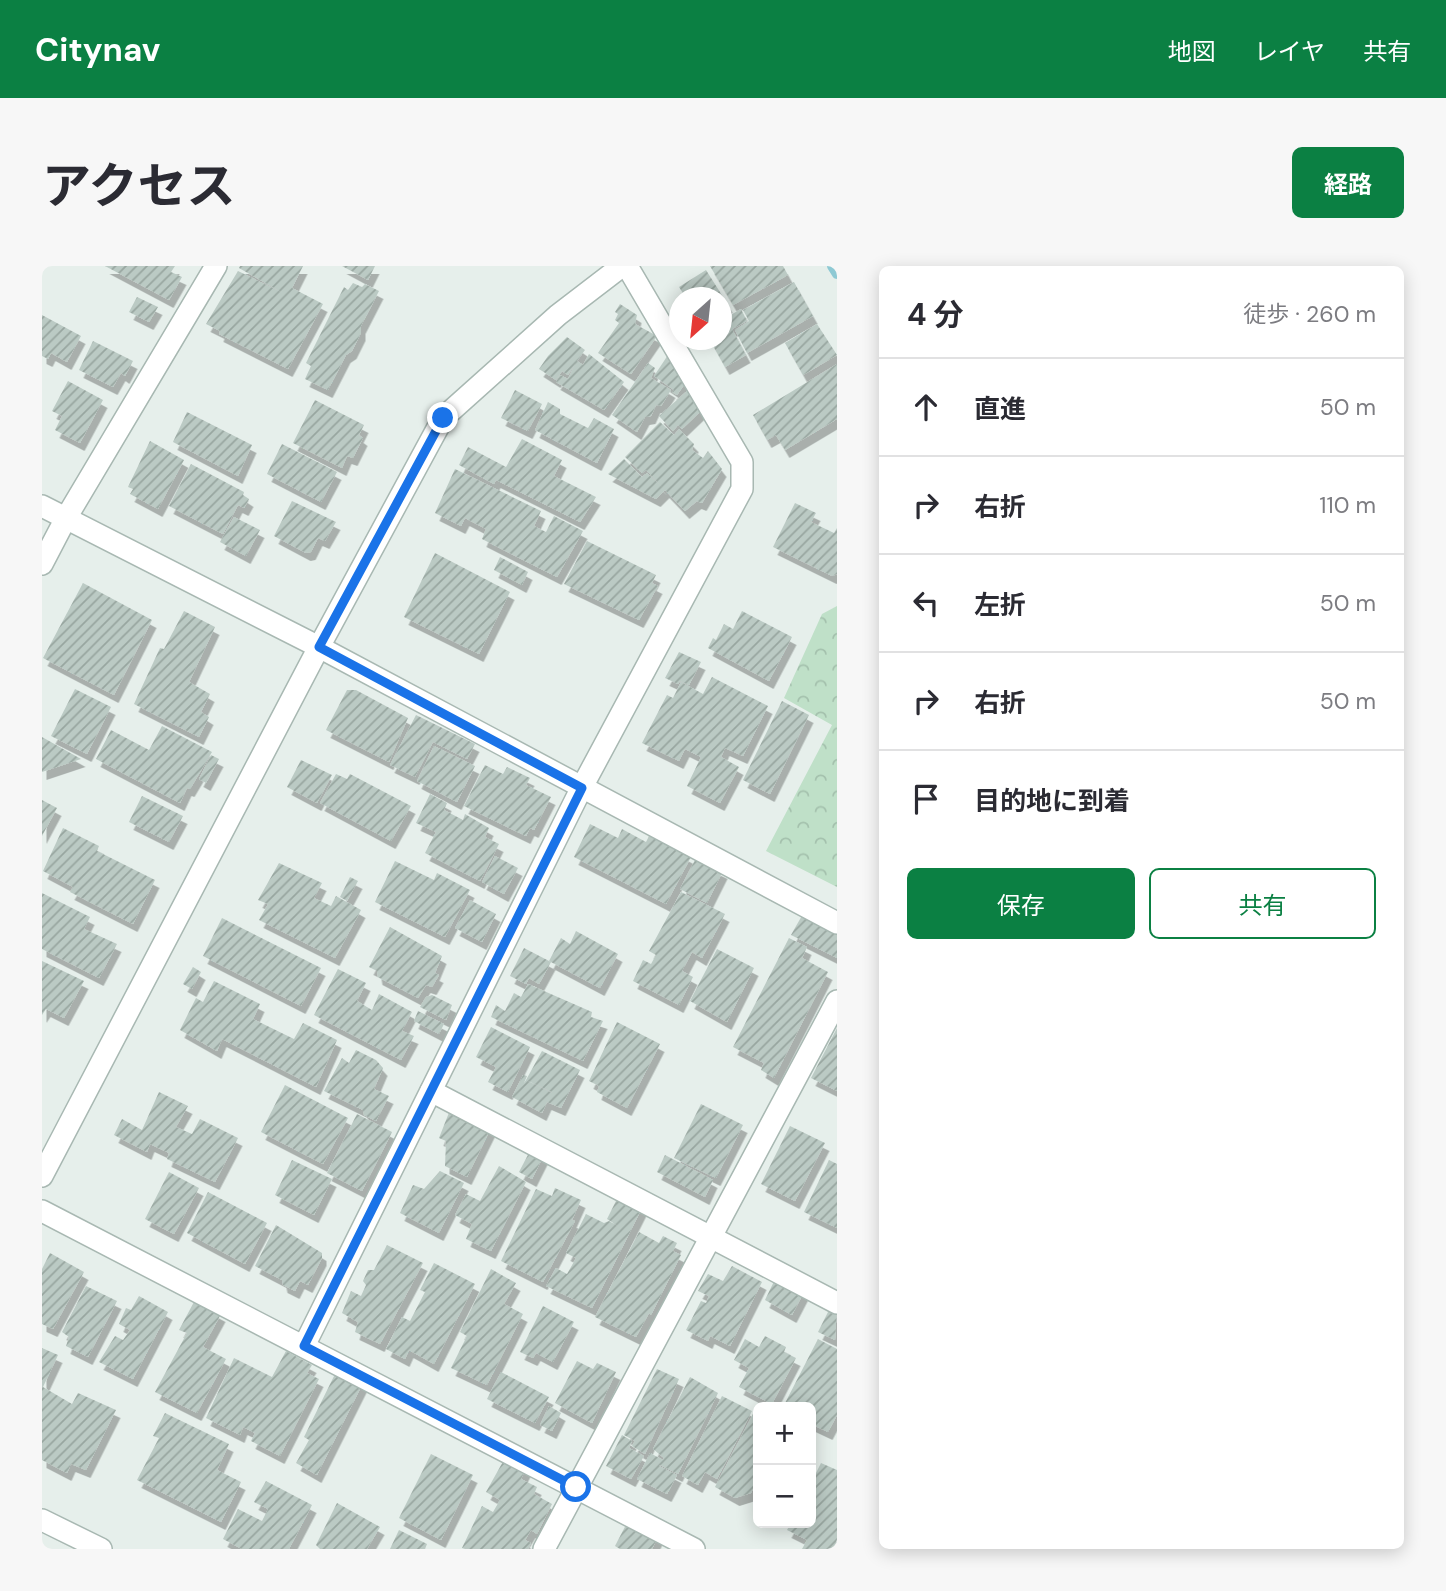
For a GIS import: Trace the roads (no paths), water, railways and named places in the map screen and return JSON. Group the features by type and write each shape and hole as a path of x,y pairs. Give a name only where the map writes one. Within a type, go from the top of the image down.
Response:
{"street":[{"path":"42,564 66,518 216,266"},
{"path":"42,1176 319,647 443,418 558,315 625,266 742,462 742,489 582,788 304,1346"},
{"path":"42,506 319,647 837,923"},
{"path":"544,1549 837,1002"},
{"path":"431,1091 837,1303"},
{"path":"42,1211 694,1549"},
{"path":"42,1520 101,1549"}],"waterway":[{"path":"832,266 837,274"}]}
